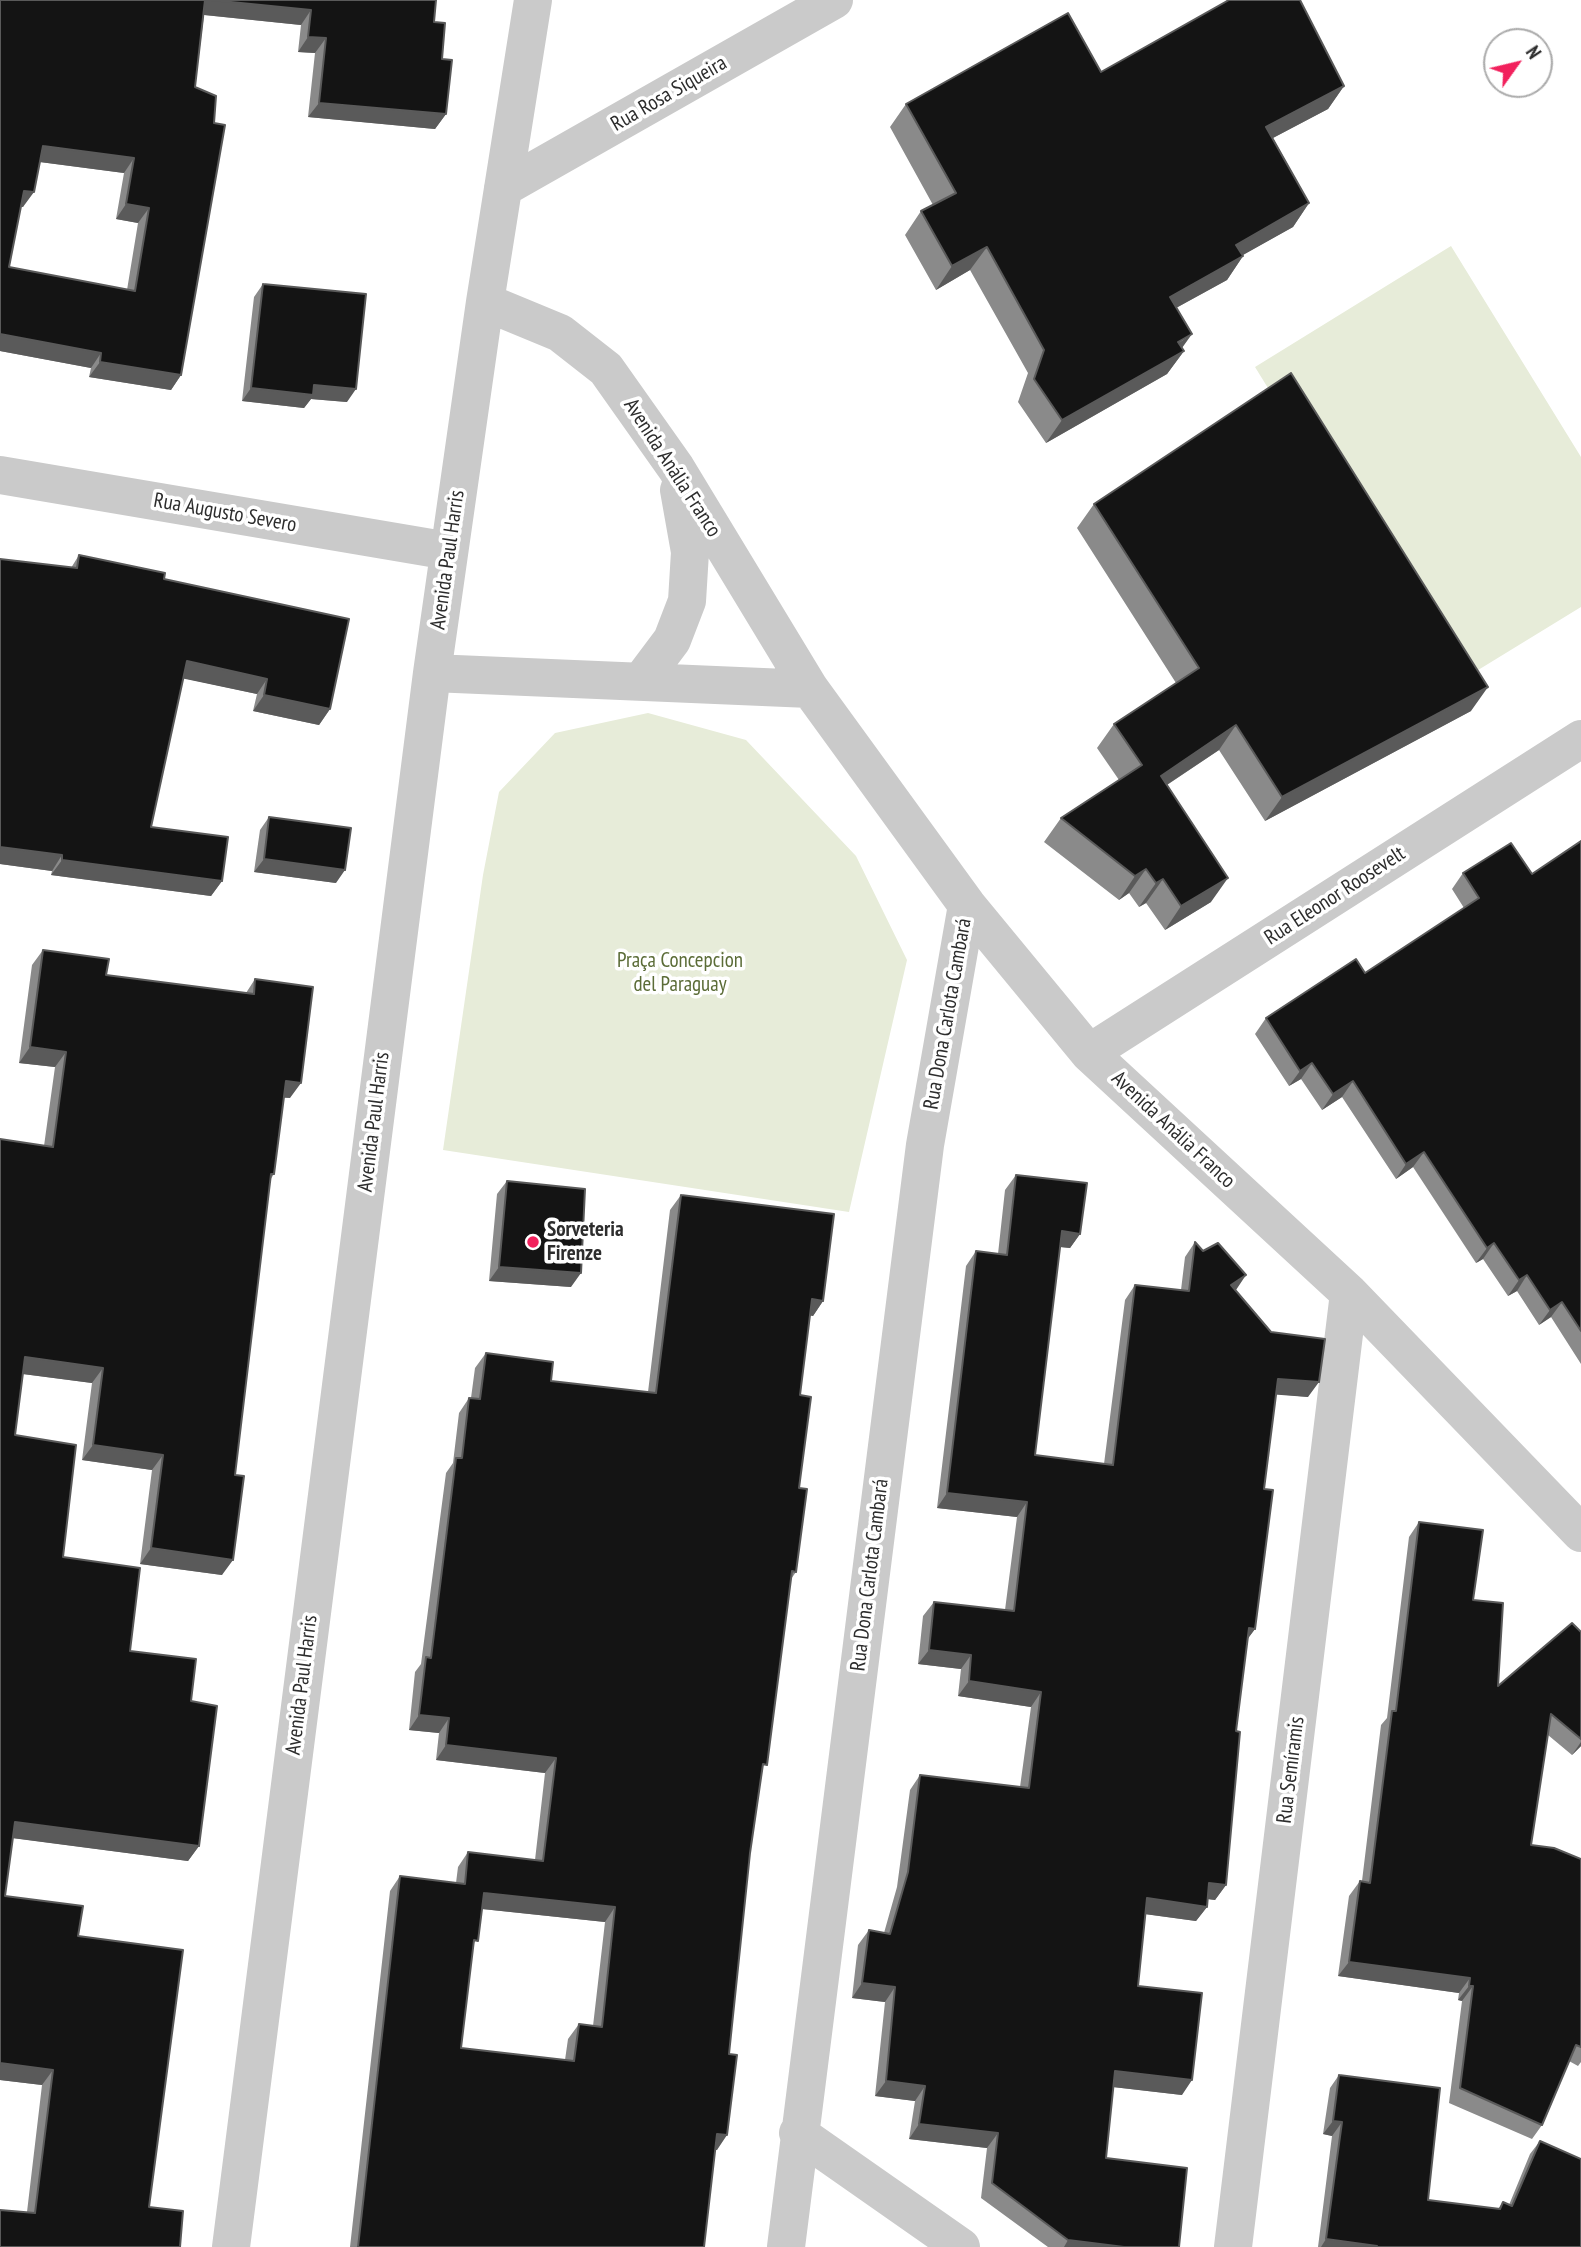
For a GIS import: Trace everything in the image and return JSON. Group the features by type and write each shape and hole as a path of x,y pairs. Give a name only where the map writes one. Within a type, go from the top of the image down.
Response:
{"street":[{"name":"Avenida Paul Harris","path":"231,2247 432,673 485,302 533,0"},
{"name":"Rua Rosa Siqueira","path":"503,188 834,0"},
{"name":"Avenida Anália Franco","path":"485,302 560,333 606,369 676,468 810,689 967,905 1089,1053 1349,1293 1581,1533"},
{"path":"642,680 672,640 687,601 690,552 676,468"},
{"name":"Rua Augusto Severo","path":"0,475 449,551"},
{"path":"432,673 810,689"},
{"name":"Rua Eleonor Roosevelt","path":"1089,1053 1581,739"},
{"name":"Rua Dona Carlota Cambará","path":"786,2247 798,2133 924,1158 967,905"},
{"name":"Rua Semíramis","path":"1233,2247 1349,1293"},
{"path":"798,2133 961,2247"}],"green space":[{"path":"1451,246 1581,457 1581,607 1452,686 1255,367"},
{"name":"Praça Concepcion del Paraguay","path":"648,713 746,740 856,856 907,960 849,1212 443,1150 483,875 499,792 555,733"}],"building":[{"path":"0,0 205,0 195,87 216,96 214,123 225,125 181,375 100,362 101,353 0,334","holes":["43,146 134,158 126,204 149,208 135,291 9,267 24,191 34,192"]},
{"path":"211,0 436,0 434,22 445,23 442,59 452,60 446,114 319,103 326,38 308,37 311,10"},
{"path":"1229,0 1300,0 1344,86 1266,127 1309,203 1236,245 1243,256 1170,297 1192,334 1178,342 1184,351 1062,420 1034,379 1044,350 987,247 952,266 921,211 956,193 906,104 1068,13 1101,72"},
{"path":"263,284 366,294 356,389 314,385 313,395 251,388"},
{"path":"1291,373 1488,687 1282,797 1236,725 1161,776 1228,878 1181,906 1163,879 1156,883 1146,869 1135,876 1061,818 1142,765 1114,724 1199,668 1094,504"},
{"path":"79,555 165,573 164,579 349,619 330,709 264,695 267,679 187,661 151,827 228,837 222,881 62,860 62,855 0,847 0,559 77,568"},
{"path":"269,817 351,828 345,870 264,859"},
{"path":"1581,841 1581,1331 1562,1302 1550,1310 1527,1275 1519,1280 1494,1243 1487,1248 1424,1152 1406,1164 1353,1081 1333,1094 1312,1063 1300,1071 1266,1018 1356,959 1365,973 1479,898 1463,873 1511,843 1532,874"},
{"path":"43,950 109,959 106,975 254,994 255,979 313,987 301,1083 286,1081 274,1174 271,1174 235,1475 244,1476 233,1560 151,1548 163,1455 93,1445 103,1368 25,1357 15,1435 76,1445 63,1557 140,1568 130,1651 196,1659 191,1701 217,1706 199,1846 15,1822 5,1896 83,1906 78,1936 183,1950 149,2207 183,2211 180,2247 0,2247 0,2210 35,2213 53,2070 0,2063 0,1139 53,1147 66,1052 30,1047"},
{"path":"1016,1175 1087,1183 1080,1234 1062,1231 1035,1455 1113,1465 1135,1285 1189,1291 1195,1242 1203,1251 1218,1243 1246,1275 1231,1285 1271,1332 1325,1339 1319,1382 1278,1379 1264,1489 1273,1490 1255,1629 1249,1628 1236,1731 1240,1732 1226,1885 1209,1883 1207,1907 1147,1898 1138,1986 1202,1993 1192,2080 1115,2071 1106,2158 1187,2168 1179,2247 1124,2247 1068,2240 992,2183 998,2133 919,2124 925,2086 886,2081 895,1987 862,1983 869,1930 890,1934 908,1872 920,1775 1029,1788 1041,1692 969,1681 971,1655 929,1650 934,1602 1014,1611 1027,1502 947,1493 976,1251 1007,1255"},
{"name":"Sorveteria Firenze","path":"507,1181 585,1189 581,1273 499,1267"},
{"path":"681,1195 834,1214 823,1301 812,1299 800,1395 811,1397 799,1488 807,1489 796,1572 792,1571 767,1765 763,1764 750,1853 729,2054 737,2055 727,2135 717,2134 704,2247 358,2247 400,1876 465,1884 468,1852 543,1861 556,1758 446,1745 449,1718 419,1715 426,1657 431,1658 456,1458 462,1458 469,1398 480,1399 486,1353 553,1362 551,1381 656,1393","holes":["484,1893 615,1907 602,2027 579,2024 574,2061 461,2048 474,1940 478,1941"]},
{"path":"1419,1522 1483,1530 1473,1600 1503,1603 1498,1686 1572,1623 1581,1632 1581,1739 1551,1714 1531,1845 1554,1848 1581,1859 1581,2047 1576,2045 1542,2125 1460,2088 1473,1986 1469,1986 1470,1978 1349,1962 1360,1881 1370,1883 1392,1711 1396,1711"},
{"path":"1339,2075 1440,2088 1428,2200 1500,2209 1503,2202 1512,2206 1540,2141 1581,2159 1581,2247 1376,2247 1326,2239 1342,2122 1333,2121"}],"place":[{"name":"Sorveteria Firenze","path":"533,1242"}]}
